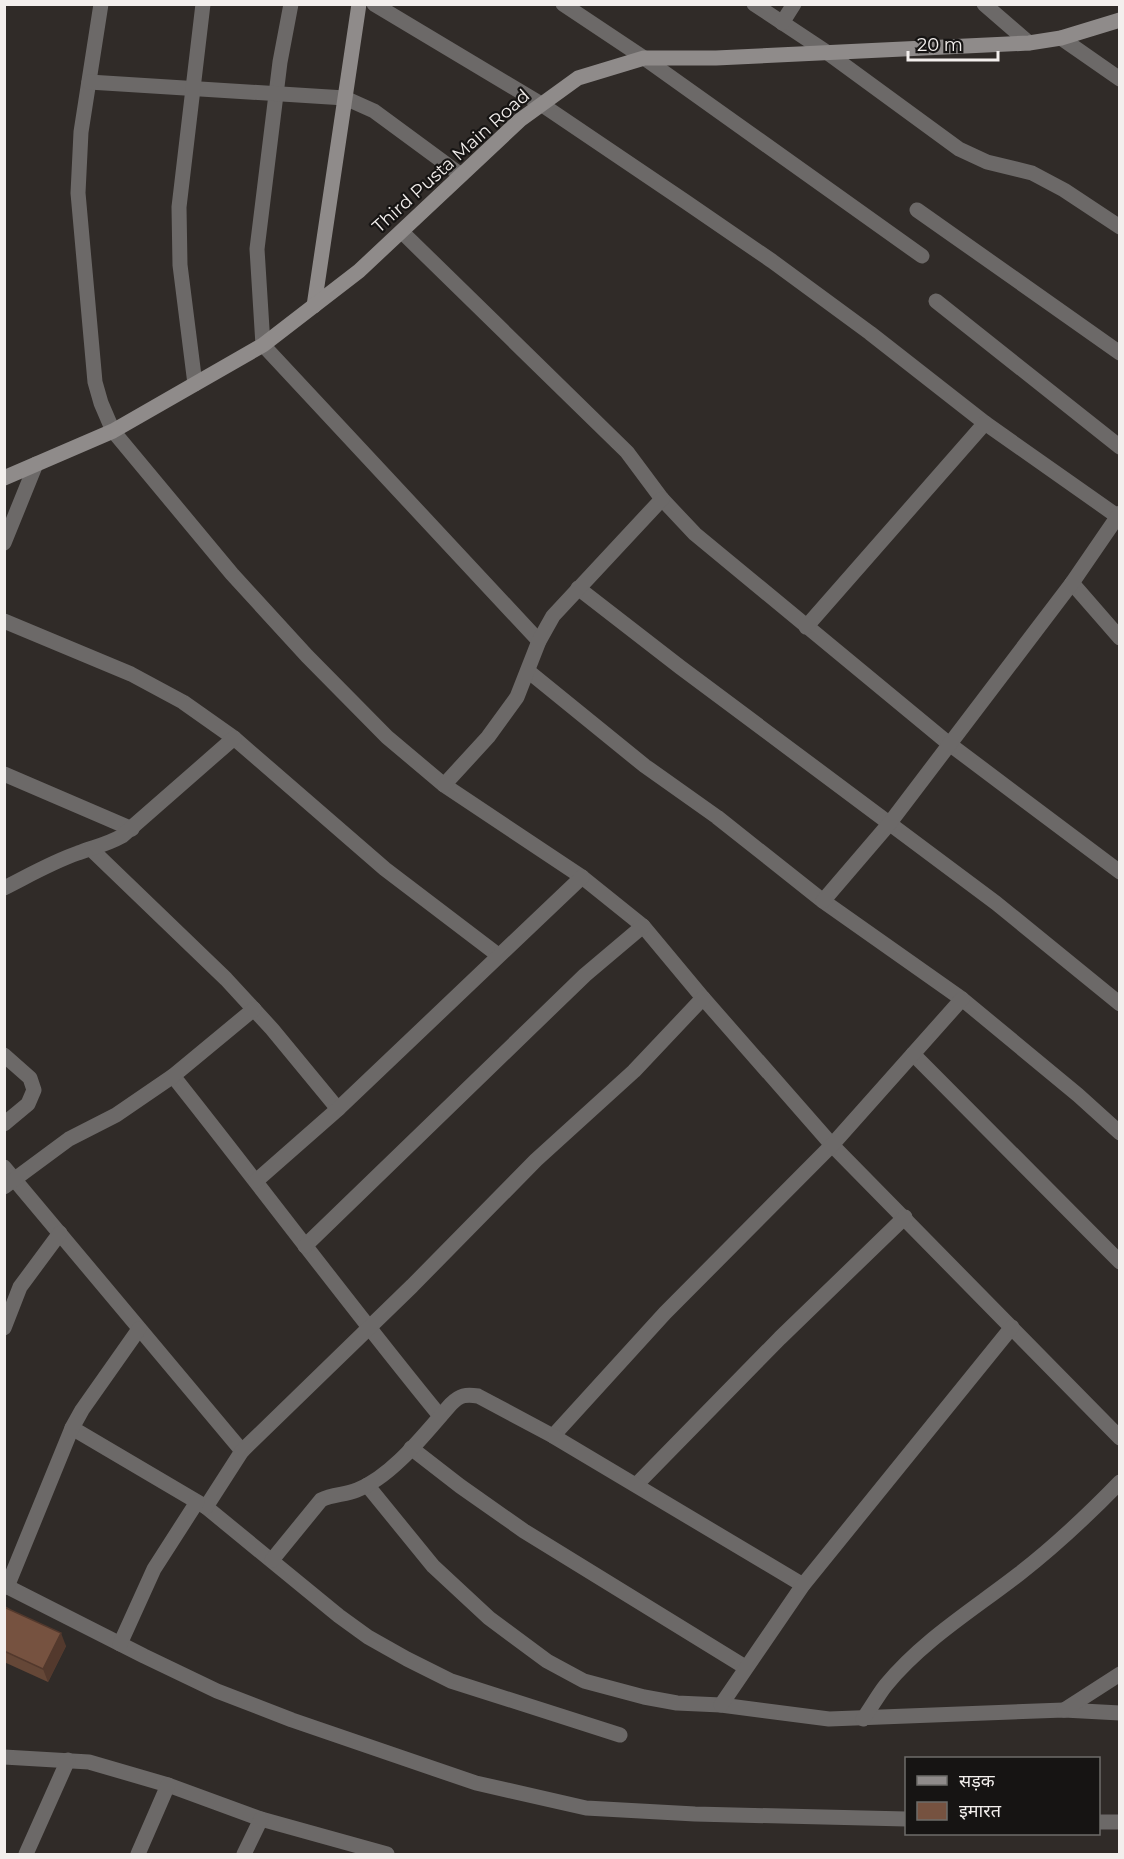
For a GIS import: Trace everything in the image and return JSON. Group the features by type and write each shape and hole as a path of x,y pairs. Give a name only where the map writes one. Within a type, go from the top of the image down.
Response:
{"street":[{"path":"101,4 81,132 78,193 95,382 113,431 232,574 307,656 387,737 444,785 582,877 643,926 832,1145 1119,1438"},
{"path":"195,384 180,265 179,230 180,196 203,4"},
{"path":"291,4 276,94 258,249 263,345 539,642"},
{"path":"314,306 358,4"},
{"path":"374,4 541,104 772,261 870,333 1116,524 888,824 823,901"},
{"path":"563,4 644,58 922,256"},
{"path":"754,4 825,51 959,149 987,162 1032,173 1064,190 1119,227"},
{"path":"782,23 795,4"},
{"path":"984,4 1029,43"},
{"name":"Third Pusta Main Road","path":"4,478 113,431 263,345 360,271 520,120 578,78 644,58 716,58 1029,43 1062,38 1119,20"},
{"path":"1062,38 1119,79"},
{"path":"89,82 345,98 374,111 461,175"},
{"path":"917,210 1119,353"},
{"path":"402,232 627,452 662,499 695,534 948,743 1119,872"},
{"path":"936,301 1119,447"},
{"path":"806,627 985,423"},
{"path":"4,543 36,464"},
{"path":"444,785 488,737 517,697 539,642 553,616 662,499"},
{"path":"1072,583 1119,638"},
{"path":"578,588 888,824 996,903 1119,1004"},
{"path":"4,621 131,674 183,702 234,738 385,869 498,955"},
{"path":"528,671 645,766 717,817 823,901 962,999 1078,1095 1119,1133"},
{"path":"4,888 59,861 122,837 234,738"},
{"path":"4,774 132,829"},
{"path":"92,850 226,979 338,1110"},
{"path":"256,1181 338,1110 582,877"},
{"path":"305,1246 585,975 643,926"},
{"path":"120,1644 154,1569 242,1451 536,1160 634,1071 703,998"},
{"path":"553,1436 665,1313 832,1145 962,999"},
{"path":"242,1451 60,1233 7,1178 69,1139 116,1115 173,1076 254,1009"},
{"path":"913,1054 1119,1262"},
{"path":"4,1055 30,1078 34,1090 28,1104 4,1124"},
{"path":"173,1076 368,1328 440,1416"},
{"path":"636,1485 780,1338 905,1217"},
{"path":"4,1328 20,1287 60,1233"},
{"path":"721,1705 803,1585 1012,1327"},
{"path":"139,1329 82,1410 72,1428 6,1586 120,1644 228,1695 476,1783 586,1808 695,1814 905,1819"},
{"path":"272,1560 321,1500 332,1495 357,1490 376,1479 411,1448 459,1397 467,1395 478,1396 553,1436 803,1585"},
{"path":"72,1428 202,1505 368,1637 407,1659 451,1681 620,1736"},
{"path":"411,1448 524,1531 745,1667"},
{"path":"863,1719 885,1686 908,1661 1063,1537 1119,1482"},
{"path":"367,1485 433,1566 489,1618 547,1661 584,1681 677,1703 721,1705 829,1719 1064,1710 1119,1713"},
{"path":"1064,1710 1119,1674"},
{"path":"4,1757 89,1762 168,1785 347,1849 387,1854"},
{"path":"26,1854 68,1760"},
{"path":"138,1854 168,1785"},
{"path":"244,1854 261,1819"},
{"path":"1100,1822 1119,1822"}],"building":[{"path":"4,1607 61,1633 43,1669 4,1651"}]}
